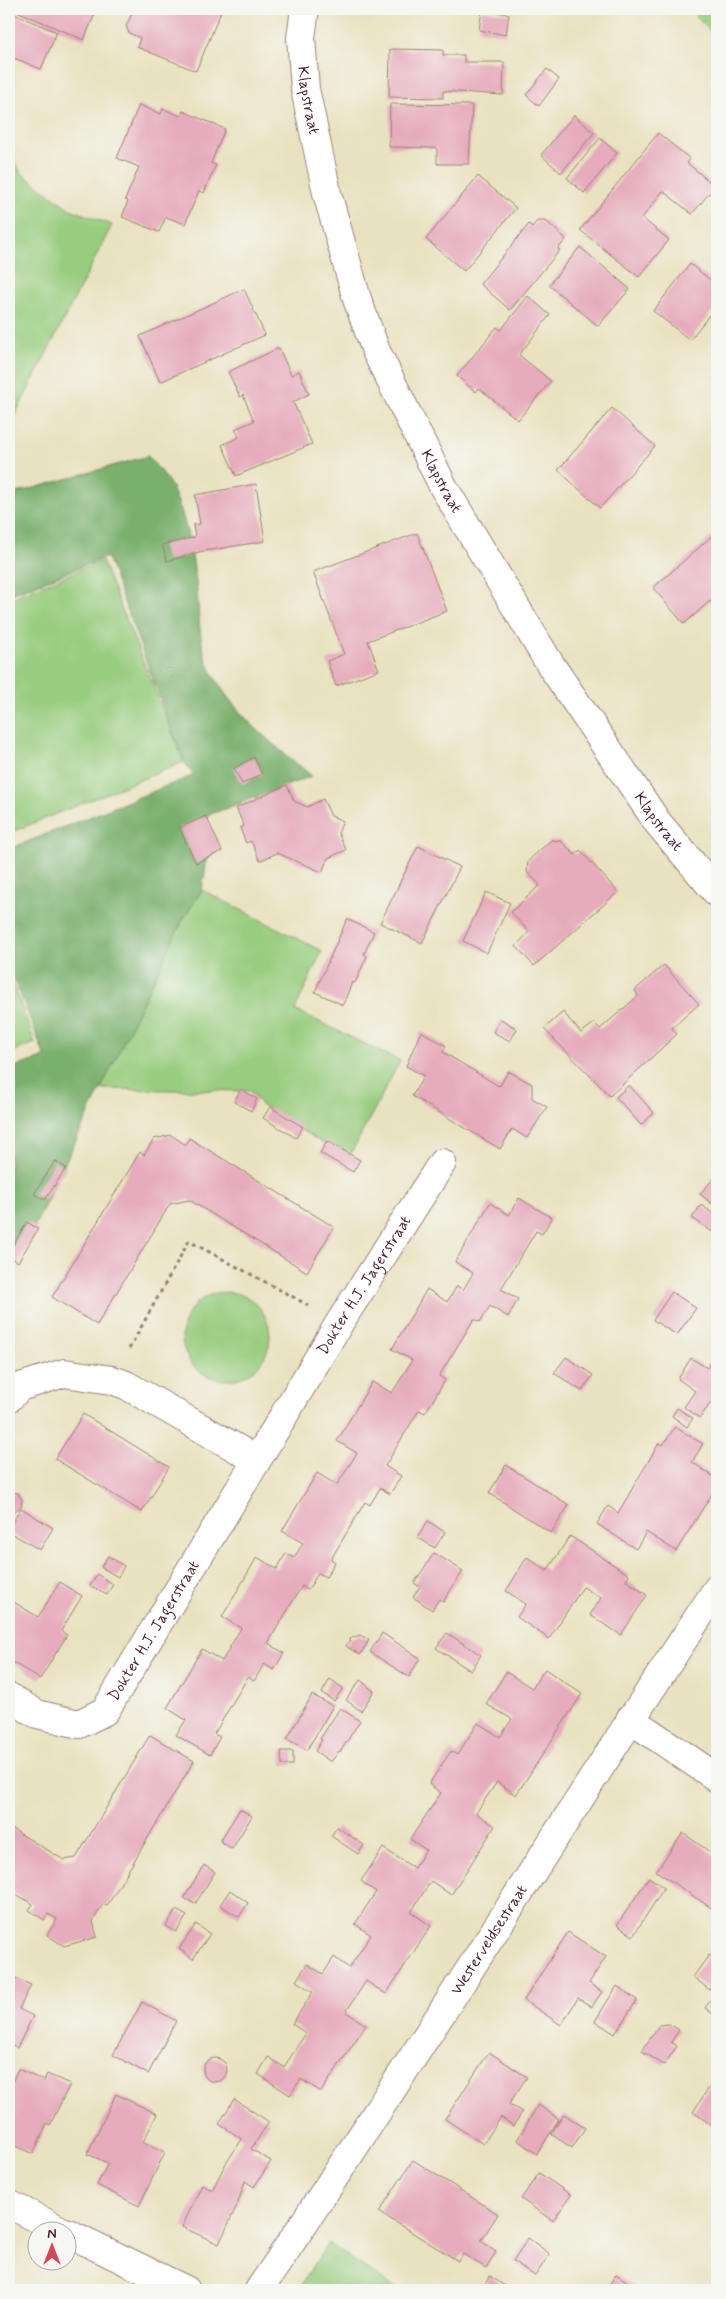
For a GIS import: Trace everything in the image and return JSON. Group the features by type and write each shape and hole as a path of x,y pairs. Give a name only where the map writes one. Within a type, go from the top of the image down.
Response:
{"street":[{"name":"Klapstraat","path":"305,9 301,38 306,89 327,193 357,299 376,350 444,488 550,664 658,823 717,893"},
{"name":"Dokter H.J. Jagerstraat","path":"9,1698 37,1714 79,1724 105,1711 340,1322 442,1162"},
{"path":"9,1398 20,1387 64,1373 112,1380 126,1385 256,1460"},
{"name":"Westerveldsestraat","path":"259,2290 316,2208 630,1719 717,1589"},
{"path":"630,1719 717,1778"},
{"path":"9,2204 46,2222"},
{"path":"78,2238 186,2290"}],"path":[{"path":"112,1380 189,1241 340,1322"}],"green space":[{"path":"688,9 717,9 717,38"},
{"path":"9,151 21,173 70,209 112,225 9,427"},
{"path":"148,456 171,486 185,524 194,570 201,640 212,672 221,688 256,729 312,776 203,817 208,854 202,890 182,921 9,1279 9,1069 45,1057 9,965 9,849 194,775 184,762 107,557 9,595 9,495"},
{"path":"102,561 184,762 9,833 9,599"},
{"path":"202,890 322,951 295,1010 400,1061 348,1159 261,1105 251,1091 100,1089 182,921"},
{"path":"9,972 35,1043 9,1053"},
{"path":"217,1292 235,1292 251,1299 263,1311 270,1327 270,1345 263,1361 251,1373 235,1380 217,1380 201,1373 189,1361 182,1345 182,1327 189,1311 201,1299"},
{"path":"328,2243 398,2290 298,2290"}],"building":[{"path":"12,9 90,9 96,11 84,40"},
{"path":"134,9 222,9 196,71 137,47 140,38 129,33 126,26"},
{"path":"482,10 509,14 506,35 479,30"},
{"path":"9,12 57,32 41,69 9,56"},
{"path":"390,49 443,50 443,55 464,55 464,62 504,62 503,95 443,91 443,98 389,97"},
{"path":"547,69 559,79 539,106 526,95"},
{"path":"390,104 472,105 469,164 437,164 437,148 389,147"},
{"path":"139,105 161,114 163,109 181,116 183,111 225,129 211,163 216,165 204,193 199,191 185,224 166,217 159,232 122,217 128,201 125,200 139,167 117,158"},
{"path":"574,115 594,133 561,173 541,155"},
{"path":"658,133 690,159 687,163 715,186 692,214 663,191 642,218 669,240 639,277 580,230"},
{"path":"600,138 617,153 584,193 567,178"},
{"path":"478,176 516,208 464,271 426,239"},
{"path":"537,221 546,221 566,239 558,249 560,250 510,310 480,284 529,224 532,227"},
{"path":"580,247 630,289 598,326 549,285"},
{"path":"690,264 717,285 717,305 690,340 653,311"},
{"path":"244,289 265,335 160,382 140,336"},
{"path":"528,296 550,315 519,355 551,381 518,420 479,388 476,392 457,376 497,327 501,330"},
{"path":"279,348 291,375 299,371 309,394 293,402 312,444 236,476 222,445 239,437 235,429 254,421 243,395 240,397 228,372"},
{"path":"612,408 655,446 600,508 558,470"},
{"path":"256,484 265,541 199,552 167,561 162,545 195,537 193,525 200,524 195,495"},
{"path":"417,533 447,611 368,641 379,670 336,686 327,661 344,654 313,572"},
{"path":"713,535 717,539 717,609 710,601 684,624 653,588"},
{"path":"254,757 262,774 242,784 234,768"},
{"path":"287,785 294,801 307,807 323,799 331,816 343,821 338,833 346,850 328,858 322,872 277,853 260,861 251,841 246,843 240,828 244,826 236,808"},
{"path":"206,816 222,851 196,863 179,828"},
{"path":"551,840 561,841 575,855 580,850 618,892 534,966 516,946 529,932 511,912 540,885 527,872 528,861"},
{"path":"418,846 460,867 422,943 380,923"},
{"path":"486,892 510,903 487,953 463,941"},
{"path":"347,919 374,932 364,954 367,956 355,983 352,982 343,1005 315,992"},
{"path":"664,965 699,1004 672,1028 677,1034 610,1096 544,1029 563,1012 581,1033 594,1023 600,1029 638,996 635,990"},
{"path":"501,1019 517,1029 510,1041 493,1032"},
{"path":"421,1031 446,1046 443,1052 497,1085 500,1086 508,1071 532,1084 532,1098 547,1107 527,1138 512,1129 500,1149 412,1096 424,1076 406,1066"},
{"path":"629,1085 654,1113 641,1125 616,1097"},
{"path":"241,1089 257,1099 251,1111 234,1102"},
{"path":"270,1107 303,1127 296,1138 263,1118"},
{"path":"171,1135 186,1145 189,1138 334,1227 307,1272 189,1200 170,1204 97,1325 52,1297 140,1152 144,1155 154,1139"},
{"path":"327,1141 360,1160 353,1172 320,1153"},
{"path":"55,1161 66,1168 45,1200 34,1194"},
{"path":"714,1178 717,1180 717,1208 700,1194"},
{"path":"519,1198 552,1218 542,1234 536,1231 501,1289 518,1299 508,1317 490,1306 480,1322 474,1319 439,1376 445,1380 435,1397 425,1413 419,1410 385,1466 401,1476 390,1494 380,1488 370,1505 365,1502 331,1559 335,1562 326,1577 318,1573 308,1590 302,1586 268,1643 284,1653 274,1670 264,1664 254,1681 248,1677 214,1734 220,1737 210,1755 176,1735 186,1720 167,1708 202,1649 222,1661 241,1628 222,1617 257,1557 277,1569 286,1553 294,1558 303,1543 282,1531 317,1473 337,1485 357,1453 337,1441 372,1382 392,1393 412,1360 392,1349 427,1289 447,1302 457,1286 463,1290 473,1273 455,1262 490,1203 509,1215"},
{"path":"701,1205 717,1216 717,1229 714,1233 692,1218"},
{"path":"27,1222 38,1229 18,1262 9,1257 9,1252"},
{"path":"672,1292 696,1308 677,1335 653,1320"},
{"path":"717,1352 717,1406 711,1402 700,1418 684,1407 695,1391 678,1379 691,1358 707,1368"},
{"path":"566,1357 593,1375 582,1391 554,1373"},
{"path":"677,1408 693,1418 687,1427 672,1416"},
{"path":"83,1414 169,1467 142,1512 55,1459"},
{"path":"675,1427 703,1444 692,1462 717,1479 717,1486 676,1551 646,1532 636,1549 597,1524 608,1506 618,1513 659,1443 663,1445"},
{"path":"506,1465 569,1505 551,1533 489,1493"},
{"path":"9,1493 18,1493 22,1500 21,1506 15,1511 9,1509"},
{"path":"21,1508 53,1528 40,1550 9,1532 9,1528"},
{"path":"428,1521 445,1532 435,1548 417,1537"},
{"path":"570,1536 629,1575 626,1580 647,1595 621,1635 590,1615 601,1598 583,1587 549,1639 517,1617 526,1604 506,1591 527,1557 547,1571"},
{"path":"434,1553 463,1571 443,1602 439,1599 432,1610 413,1597 420,1587 414,1583"},
{"path":"108,1556 124,1566 118,1577 101,1567"},
{"path":"97,1574 113,1584 107,1595 90,1586"},
{"path":"60,1582 82,1596 61,1631 67,1635 40,1679 9,1660 9,1599 38,1617"},
{"path":"382,1633 420,1658 409,1677 370,1652"},
{"path":"447,1633 481,1655 471,1671 436,1648"},
{"path":"360,1635 369,1640 360,1655 346,1646 351,1638"},
{"path":"545,1669 582,1694 516,1795 497,1782 476,1813 495,1826 451,1895 431,1881 411,1912 431,1926 386,1994 366,1981 346,2012 366,2025 321,2092 301,2079 290,2095 258,2074 268,2057 284,2067 306,2033 292,2024 313,1992 296,1981 307,1964 323,1974 334,1957 349,1968 371,1935 355,1924 376,1892 361,1881 383,1848 414,1868 426,1850 410,1839 441,1793 429,1784 451,1751 457,1755 478,1723 500,1737 512,1719 486,1704 506,1672 532,1688"},
{"path":"330,1679 343,1688 334,1701 322,1693"},
{"path":"360,1680 374,1691 361,1711 346,1700"},
{"path":"312,1695 333,1706 307,1750 287,1739"},
{"path":"340,1708 360,1721 340,1752 331,1762 315,1751 322,1740 320,1739"},
{"path":"150,1735 194,1761 107,1906 103,1904 93,1921 97,1937 64,1946 47,1935 57,1919 48,1914 44,1920 29,1910 33,1904 9,1890 9,1827 64,1860 76,1858"},
{"path":"281,1751 293,1751 293,1765 282,1765"},
{"path":"240,1809 252,1816 232,1849 220,1841"},
{"path":"337,1827 364,1845 358,1854 331,1836"},
{"path":"683,1833 717,1857 717,1912 656,1871"},
{"path":"204,1865 215,1872 195,1904 184,1898"},
{"path":"649,1877 664,1888 633,1936 617,1925"},
{"path":"230,1890 248,1903 239,1917 220,1905"},
{"path":"176,1910 187,1916 176,1932 166,1926"},
{"path":"196,1924 210,1934 193,1959 179,1949"},
{"path":"568,1932 606,1957 589,1983 602,1992 592,2007 578,1998 561,2025 524,2000"},
{"path":"709,1955 717,1961 717,1978 710,1990 693,1977"},
{"path":"13,1977 31,1985 19,2009 33,2016 17,2048 9,2043 9,1987"},
{"path":"617,1986 637,2000 615,2034 595,2021"},
{"path":"717,1990 717,2017 705,2008"},
{"path":"142,2002 176,2021 148,2074 113,2055"},
{"path":"669,2024 679,2030 671,2042 677,2046 664,2065 642,2051 659,2025"},
{"path":"489,2052 527,2077 509,2104 522,2112 518,2119 513,2126 501,2117 483,2144 445,2119"},
{"path":"215,2058 220,2059 226,2065 226,2075 220,2081 215,2082 210,2081 204,2075 203,2070 204,2065 210,2059"},
{"path":"18,2069 44,2081 47,2074 70,2084 50,2125 47,2123 33,2154 9,2143 9,2089"},
{"path":"710,2086 717,2091 717,2129 693,2112"},
{"path":"116,2094 157,2114 143,2142 165,2152 139,2206 97,2185 108,2163 87,2154"},
{"path":"234,2099 269,2122 251,2149 271,2161 254,2187 245,2181 238,2203 219,2244 182,2227 202,2185 212,2190 242,2139 219,2124"},
{"path":"538,2105 559,2119 537,2154 517,2140"},
{"path":"564,2114 585,2128 572,2148 551,2134"},
{"path":"413,2160 498,2214 481,2241 496,2252 486,2268 463,2254 458,2261 379,2212"},
{"path":"539,2173 571,2195 553,2221 521,2199"},
{"path":"528,2238 550,2254 535,2276 513,2261"},
{"path":"616,2274 640,2290 612,2290 608,2287"},
{"path":"490,2276 511,2290 481,2290"}]}
